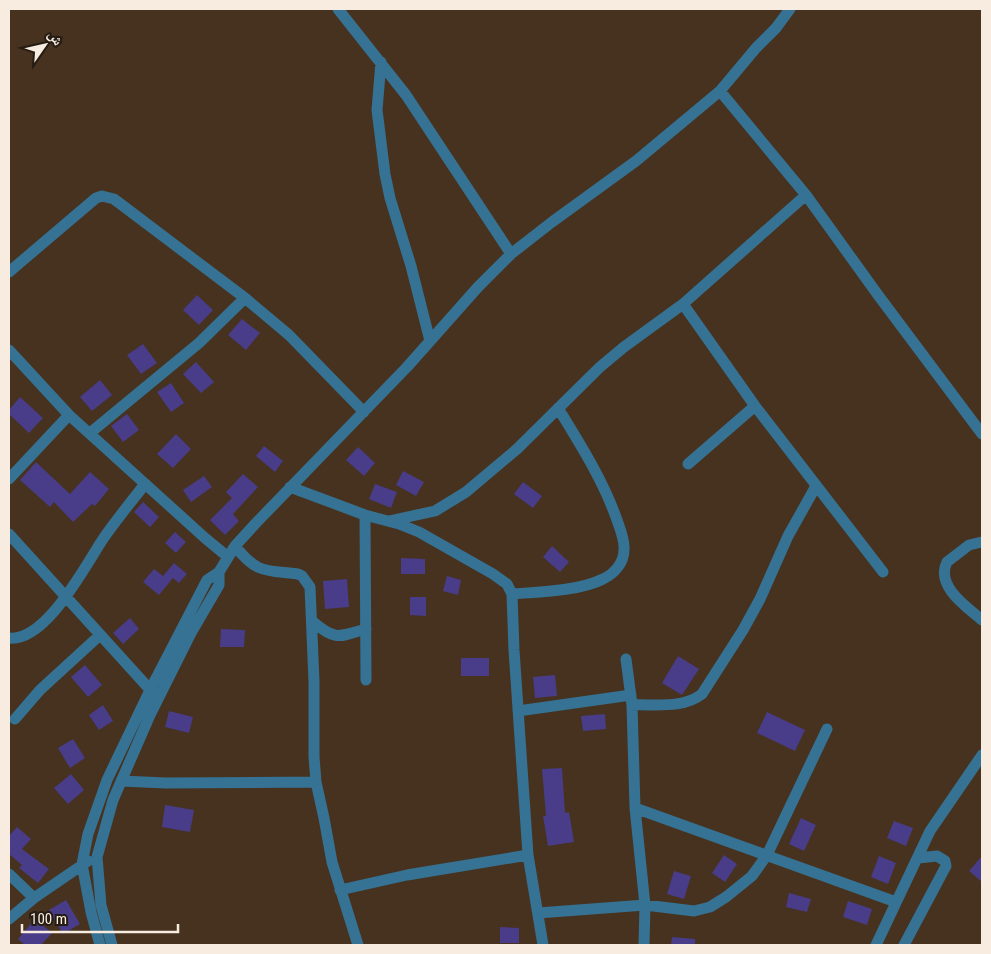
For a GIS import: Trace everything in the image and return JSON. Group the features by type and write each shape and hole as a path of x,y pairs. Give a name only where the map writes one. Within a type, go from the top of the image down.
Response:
{"street":[{"path":"338,9 381,62 421,118 511,254"},
{"path":"100,945 91,912 82,864 88,834 107,780 154,694 208,580 219,572 232,552 290,487 407,367 478,287 511,254 636,161 720,91 756,48 776,28 790,9"},
{"path":"381,62 377,110 385,174 430,341"},
{"path":"720,91 806,195 982,434"},
{"path":"387,521 435,510 455,499 491,472 624,346 683,304 806,195"},
{"path":"9,272 96,198 107,197 114,199 245,298 289,335 364,412"},
{"path":"90,433 199,343 245,298"},
{"path":"683,304 755,406 883,572"},
{"path":"9,350 69,415 205,538 232,552 256,568 302,576 310,587 316,782 332,862 358,945"},
{"path":"9,360 17,368 29,373"},
{"path":"688,464 755,406"},
{"path":"512,594 564,588 601,580 616,570 624,552 624,544 618,522 598,477 582,446 558,408"},
{"path":"9,479 69,415"},
{"path":"9,638 23,637 53,613 104,538 145,484"},
{"path":"518,711 632,700 678,704 691,701 702,694 743,630 760,599 788,536 816,486"},
{"path":"290,487 365,515 419,532 467,558 502,580 510,588 512,594 528,855 542,945"},
{"path":"365,515 366,680"},
{"path":"9,534 154,694"},
{"path":"982,542 969,545 947,562 945,566 947,584 956,597 982,620"},
{"path":"312,621 325,632 338,636 366,629"},
{"path":"15,719 40,690 100,635"},
{"path":"626,659 632,700 635,808 645,905 644,945"},
{"path":"112,945 101,905 97,857 113,800 154,694"},
{"path":"538,913 645,905 694,911 710,907 726,897 743,884 767,855 827,729"},
{"path":"876,945 930,831 982,754"},
{"path":"121,781 166,783 316,782"},
{"path":"635,808 896,902"},
{"path":"340,890 408,875 528,855"},
{"path":"904,945 946,866 945,861 937,856 918,858"},
{"path":"9,919 34,898 82,864 97,857"},
{"path":"9,874 34,898"}],"building":[{"path":"197,295 213,310 199,325 183,310"},
{"path":"242,319 260,333 246,350 228,335"},
{"path":"143,344 157,363 141,374 127,355"},
{"path":"196,362 214,382 201,393 183,374"},
{"path":"100,380 112,395 92,411 80,397"},
{"path":"171,383 184,403 171,412 157,392"},
{"path":"20,397 43,418 29,433 9,414 9,410"},
{"path":"127,414 139,430 123,442 111,426"},
{"path":"176,434 191,449 173,468 157,454"},
{"path":"264,446 283,461 275,472 256,456"},
{"path":"358,447 375,463 364,476 346,460"},
{"path":"36,462 70,494 90,472 109,489 95,506 92,504 73,522 54,502 50,507 20,480"},
{"path":"403,471 424,482 416,496 396,485"},
{"path":"243,474 258,487 233,514 239,521 225,535 210,520 232,498 226,492"},
{"path":"204,476 212,487 191,502 183,490"},
{"path":"523,482 542,496 533,508 514,494"},
{"path":"375,484 397,492 391,508 369,499"},
{"path":"143,502 159,517 150,527 134,512"},
{"path":"175,532 186,542 176,553 165,543"},
{"path":"552,546 569,562 560,572 543,557"},
{"path":"401,558 425,559 425,574 401,574"},
{"path":"174,563 187,574 179,583 173,578 159,595 143,582 154,569 163,576"},
{"path":"447,576 461,580 458,595 443,591"},
{"path":"347,579 349,607 325,609 323,581"},
{"path":"410,597 426,597 426,616 410,615"},
{"path":"130,618 139,629 123,644 113,633"},
{"path":"221,629 245,630 244,647 220,647"},
{"path":"678,656 699,669 682,695 662,683"},
{"path":"461,658 489,658 489,676 461,676"},
{"path":"85,665 102,685 88,697 71,677"},
{"path":"555,675 557,696 535,698 533,677"},
{"path":"103,705 113,721 99,730 89,715"},
{"path":"169,711 193,717 189,733 165,727"},
{"path":"767,712 805,730 795,751 757,733"},
{"path":"605,714 606,729 583,731 581,716"},
{"path":"73,739 85,758 70,768 58,748"},
{"path":"562,768 565,813 569,812 574,842 548,846 543,816 546,816 542,769"},
{"path":"71,774 84,790 68,804 54,788"},
{"path":"165,805 194,810 190,832 162,827"},
{"path":"801,818 816,825 804,851 789,844"},
{"path":"894,821 913,828 906,846 887,838"},
{"path":"17,827 31,839 22,849 49,869 38,883 19,868 22,865 9,854 9,836"},
{"path":"724,855 737,864 725,882 712,873"},
{"path":"879,856 896,863 888,884 871,877"},
{"path":"982,856 982,882 969,871"},
{"path":"674,871 691,876 684,899 667,894"},
{"path":"789,893 811,899 807,912 786,907"},
{"path":"66,900 80,924 63,934 49,910"},
{"path":"848,901 872,909 867,925 843,917"},
{"path":"35,919 52,933 41,945 25,945 18,939"},
{"path":"500,927 519,928 519,943 500,943"},
{"path":"672,937 695,939 695,945 671,945"}]}
